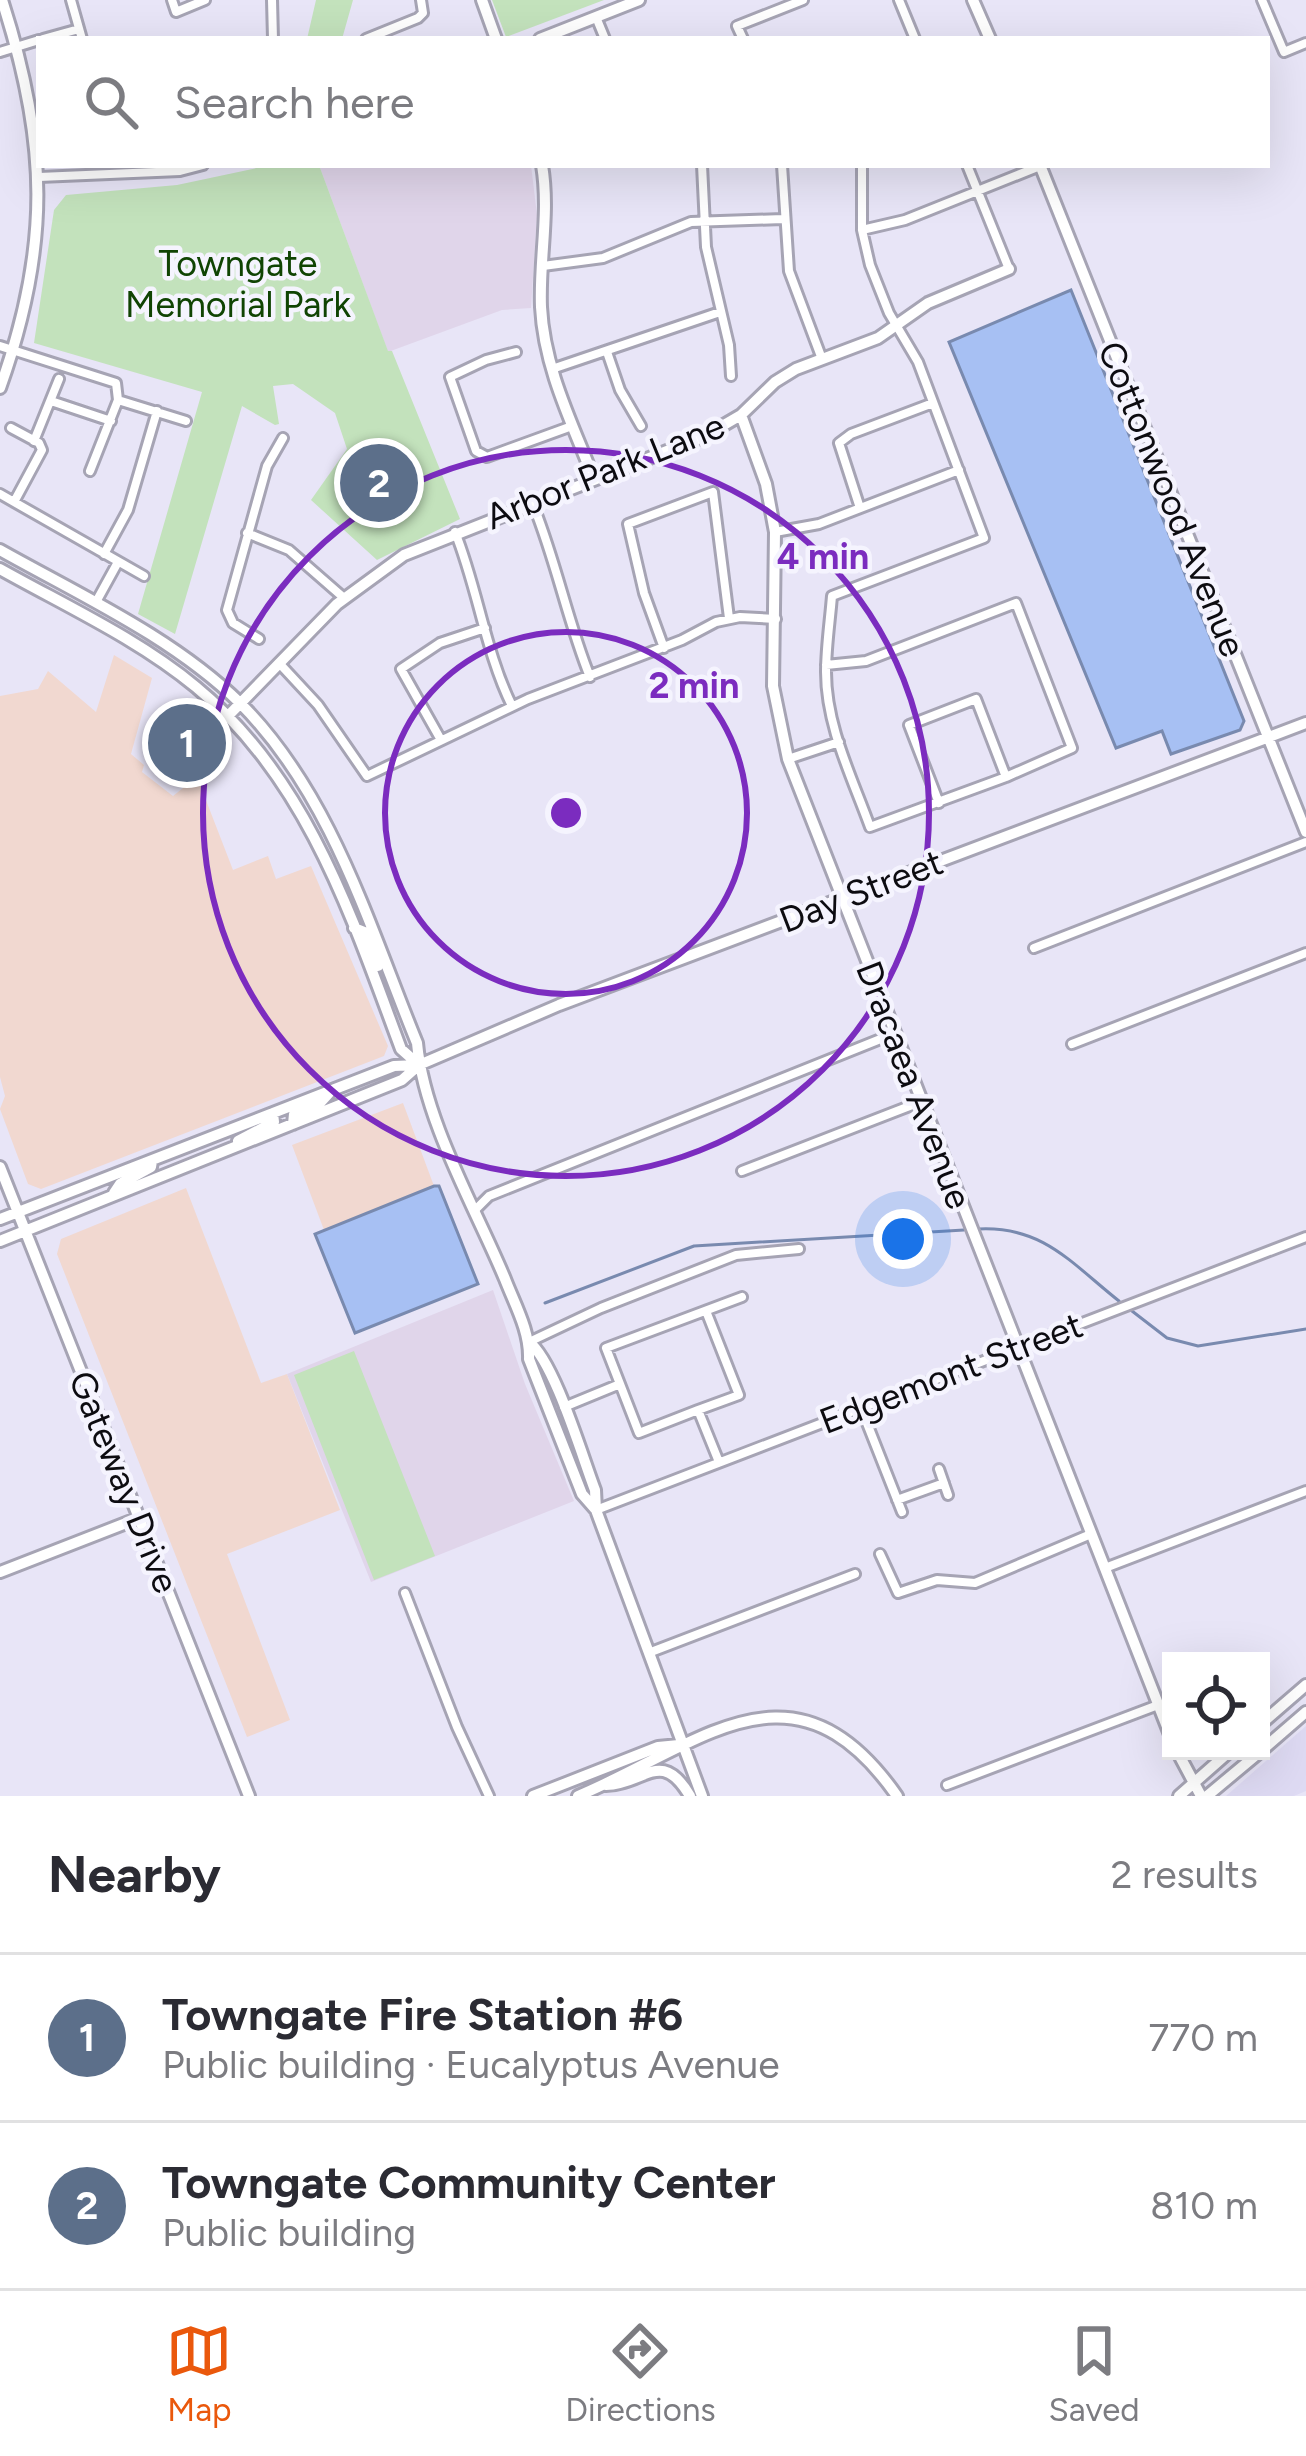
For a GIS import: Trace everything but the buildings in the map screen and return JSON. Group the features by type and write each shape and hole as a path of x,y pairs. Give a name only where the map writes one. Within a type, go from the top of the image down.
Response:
{"street":[{"path":"2,0 30,98 36,151"},
{"path":"70,0 80,34"},
{"path":"172,0 176,12 205,0"},
{"path":"272,0 273,36"},
{"path":"373,36 423,13 421,0"},
{"path":"482,0 495,36"},
{"path":"548,36 639,0"},
{"path":"742,36 737,26 781,4 802,0"},
{"path":"899,0 914,36"},
{"path":"973,0 989,36"},
{"path":"1262,0 1284,52 1306,43"},
{"path":"596,17 604,36"},
{"path":"0,52 36,41"},
{"path":"0,388 14,350 34,262 38,168"},
{"path":"39,177 192,168"},
{"path":"542,168 547,209 542,321 552,369 594,478"},
{"path":"702,168 708,260 730,345 731,376"},
{"path":"782,168 788,271 822,359"},
{"path":"826,665 866,661 1016,603 1072,748 870,826 839,742 826,665 832,596 984,538 912,349 869,265 862,230 862,168"},
{"path":"968,168 1009,269"},
{"path":"862,230 894,224 1032,168"},
{"name":"Cottonwood Avenue","path":"1041,168 1306,832"},
{"path":"543,266 603,258 669,228 705,221 783,219"},
{"name":"Arbor Park Lane","path":"228,716 344,598 404,555 706,436 740,416 775,382 878,338 928,303 1009,269"},
{"path":"552,369 720,312"},
{"path":"0,346 112,380 118,388 111,421 90,471"},
{"path":"516,352 450,377 476,451 487,457 573,425"},
{"path":"607,352 620,390 641,426"},
{"path":"34,440 59,379"},
{"path":"118,400 186,421"},
{"path":"51,401 111,421"},
{"path":"860,508 839,442 934,402"},
{"path":"104,554 128,510 157,411"},
{"name":"Dracaea Avenue","path":"740,416 766,484 775,532 773,686 788,759 1162,1715"},
{"path":"11,428 41,445 14,502"},
{"path":"259,639 233,622 227,610 267,466 283,438"},
{"path":"775,532 810,527 959,470"},
{"path":"664,648 628,524 713,492 729,618"},
{"path":"0,494 144,576"},
{"path":"532,502 554,556 569,622 590,677"},
{"path":"455,532 512,706"},
{"path":"247,533 289,550 344,598"},
{"path":"0,550 196,667 240,704 301,781 338,849 364,911 417,1043 419,1065 530,1342 529,1359 553,1422 582,1494 596,1510"},
{"path":"49,596 55,592 84,609 95,604 118,562"},
{"path":"0,569 187,680 228,716 290,790 320,846 401,1049 419,1065"},
{"path":"83,615 96,616 145,642 157,642"},
{"path":"279,663 318,705 367,776 512,706 729,618 776,619"},
{"path":"441,740 401,669 440,643 484,628"},
{"path":"939,803 909,725 932,716 976,699 1006,777"},
{"name":"Day Street","path":"0,1241 402,1081 419,1065 559,1005 1306,723"},
{"path":"788,759 839,742"},
{"path":"1034,948 1306,842"},
{"path":"320,846 336,864 350,899 364,911"},
{"path":"354,928 364,932 379,968 397,994"},
{"path":"1072,1044 1306,953"},
{"path":"476,1210 489,1196 893,1034"},
{"name":"Day Street","path":"0,1219 394,1066 419,1065"},
{"path":"293,1124 294,1114 318,1105 331,1090"},
{"path":"742,1171 920,1102"},
{"path":"226,1150 245,1134 274,1122 273,1112"},
{"path":"112,1196 120,1184 151,1167 152,1160"},
{"name":"Gateway Drive","path":"0,1167 249,1796"},
{"name":"Edgemont Street","path":"596,1510 1306,1237"},
{"path":"530,1342 601,1308 736,1255 799,1249"},
{"path":"706,1311 739,1395 639,1432 606,1348 742,1297"},
{"path":"530,1342 541,1351 595,1490 596,1510 702,1796"},
{"path":"562,1408 620,1384"},
{"path":"861,1408 902,1512"},
{"path":"698,1410 718,1462"},
{"path":"939,1469 949,1495"},
{"path":"898,1500 944,1483"},
{"path":"1105,1568 1306,1491"},
{"path":"0,1572 139,1518"},
{"path":"880,1554 898,1592 937,1580 975,1583 1091,1534"},
{"path":"651,1652 855,1574"},
{"path":"404,1593 489,1796"},
{"path":"1270,1716 1306,1685"},
{"path":"946,1785 1158,1705"},
{"path":"1270,1743 1306,1712"},
{"path":"605,1785 682,1745 763,1718 811,1721 848,1738 897,1796"},
{"path":"533,1796 658,1747 682,1745"},
{"path":"1181,1760 1192,1785 1204,1796 1250,1760"},
{"path":"1179,1796 1220,1760"},
{"path":"578,1796 662,1770 681,1781 690,1796"}],"shaded area":[{"path":"320,168 531,168 537,215 531,308 502,310 388,352"},
{"path":"114,655 152,678 131,754 144,765 142,772 173,796 197,777 233,870 268,856 276,879 311,866 388,1046 384,1056 41,1189 28,1184 0,1109 5,1096 0,1077 0,696 38,689 48,671 96,712"},
{"path":"403,1103 434,1186 324,1230 292,1145"},
{"path":"186,1188 261,1383 287,1374 340,1510 227,1554 290,1720 247,1737 57,1254 61,1239"},
{"path":"493,1290 525,1384 574,1501 371,1582 287,1374"},
{"path":"1306,1726 1306,1791 1294,1796 1226,1796 1270,1760"}],"green space":[{"path":"316,0 353,0 343,36 308,36"},
{"path":"492,0 604,0 509,36"},
{"name":"Towngate Memorial Park","path":"257,168 320,168 388,351 392,351 460,519 377,560 311,500 347,449 335,413 293,384 273,386 279,424 242,406 175,634 138,614 202,392 34,343 54,210 66,195 177,185"},
{"path":"354,1351 435,1556 374,1580 294,1375"}],"water":[{"path":"1071,290 1244,721 1240,730 1171,754 1162,731 1116,748 949,342"},
{"path":"439,1186 478,1284 355,1333 315,1234"}],"waterway":[{"path":"979,1229 1039,1240 1119,1301"},
{"path":"545,1303 694,1246 964,1230"},
{"path":"1132,1311 1167,1338 1198,1346 1306,1329"}],"place":[{"name":"Towngate Community Center","path":"379,483"},
{"name":"Towngate Fire Station #6","path":"187,743"}]}
